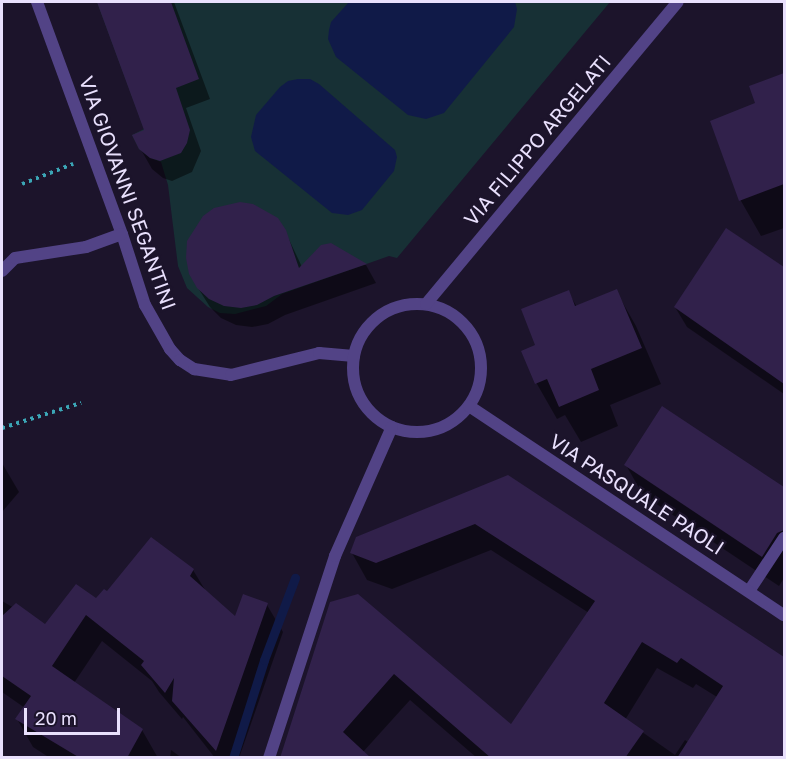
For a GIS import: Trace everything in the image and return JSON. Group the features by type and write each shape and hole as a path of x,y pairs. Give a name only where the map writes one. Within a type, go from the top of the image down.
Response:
{"street":[{"name":"VIA GIOVANNI SEGANTINI","path":"37,2 122,234 145,304 170,349 180,360 194,369 231,375 319,353 354,356"},
{"name":"VIA FILIPPO ARGELATI","path":"426,304 678,2"},
{"path":"2,271 15,258 86,247 122,234"},
{"path":"426,304 455,315 475,339 482,362 481,378 469,406 452,421 432,430 410,432 392,427 374,415 363,403 353,380 354,356 362,334 379,316 401,305 426,304"},
{"name":"VIA PASQUALE PAOLI","path":"469,406 784,615"},
{"path":"268,758 335,556 392,427"},
{"path":"749,591 784,538"}],"path":[{"path":"22,184 74,164"},
{"path":"2,428 81,403"}],"green space":[{"path":"97,2 610,2 397,258 389,256 282,294 266,306 235,314 220,313 208,307 187,288 178,266 168,185 161,162 150,158 139,149 132,135 144,129"}],"water":[{"path":"349,2 515,2 517,9 514,27 444,113 426,119 408,115 336,57 328,39 329,30 331,22"},
{"path":"310,79 319,84 395,150 397,157 394,171 362,210 348,215 332,213 255,151 251,137 256,115 280,87 288,81"}],"building":[{"path":"97,2 171,2 199,79 176,88 190,130 187,143 181,153 160,161 150,158 139,149 132,135 144,130"},
{"path":"784,73 784,184 739,201 710,121 755,103 749,86"},
{"path":"240,202 253,204 278,218 286,230 299,268 321,245 331,243 367,264 274,296 257,305 241,308 224,306 209,299 197,288 189,274 186,258 187,241 203,216 214,208"},
{"path":"726,228 784,267 784,384 674,307"},
{"path":"617,289 642,348 591,369 599,390 559,407 547,379 535,384 521,351 535,345 521,309 569,290 575,306"},
{"path":"662,406 784,487 784,530 777,533 762,557 624,465"},
{"path":"508,475 784,657 784,758 677,758 723,686 681,658 677,663 642,642 604,703 644,731 625,758 491,758 394,674 343,732 371,758 280,758 330,602 358,594 511,724 595,601 475,524 376,563 350,553 356,537"},
{"path":"151,537 194,569 190,576 235,616 243,594 268,603 216,751 172,701 174,678 165,693 141,665 144,661 86,615 52,666 143,729 127,758 80,758 15,719 31,696 2,676 2,616 16,603 45,624 76,584 96,598 104,589 107,591"}],"waterway":[{"path":"233,758 264,660 295,578"}]}
